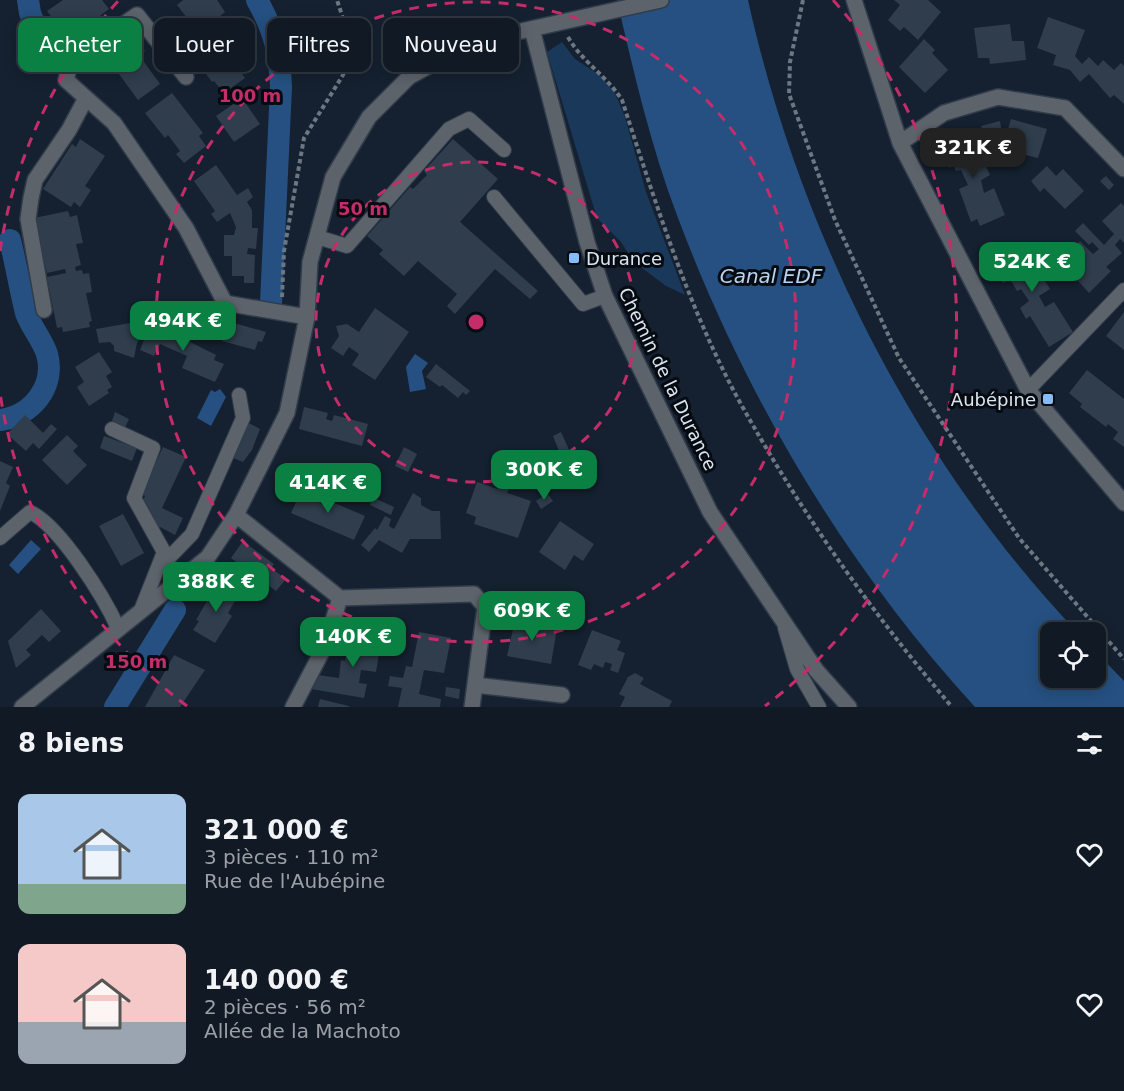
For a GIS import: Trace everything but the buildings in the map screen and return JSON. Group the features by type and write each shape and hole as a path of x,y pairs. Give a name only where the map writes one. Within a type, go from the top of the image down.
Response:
{"street":[{"path":"22,707 208,556 236,515 287,413 307,317 310,262 316,237 333,177 369,117 409,77 472,42 661,0"},
{"path":"854,0 900,143 1028,390 1124,503"},
{"path":"186,77 137,15 71,61 66,80 114,123 186,228 225,303 307,317"},
{"name":"Chemin de la Durance","path":"532,29 587,242 605,296 710,512 816,670 849,707"},
{"path":"900,143 944,113 998,97 1065,108 1124,169"},
{"path":"44,310 28,219 31,198 35,180 69,130 86,98"},
{"path":"236,515 340,598 474,594 485,607 472,707"},
{"path":"293,707 325,646 340,598"},
{"path":"475,685 562,695"}],"lane":[{"path":"316,237 347,246 449,129 468,119 504,150"},
{"path":"494,197 583,304 605,296"},
{"path":"1028,390 1124,290"},
{"path":"156,571 192,534 243,418 239,395"},
{"path":"112,429 153,448 134,498 164,552 141,610"},
{"path":"0,538 30,512 42,517 89,576 108,605 118,628"},
{"path":"782,620 797,669 819,707"}],"path":[{"path":"282,313 284,251 304,138 343,75 351,43 337,0"},
{"path":"803,0 790,62 789,94 835,220 899,358 1019,538 1124,659"},
{"path":"560,23 577,54 604,76 622,100 665,229 704,325 737,396 803,509 854,586 952,707"}],"shaded area":[{"path":"562,42 575,59 601,76 615,93 625,117 646,192 685,295 666,286 634,262 621,242 597,218 547,52"}],"water":[{"name":"Canal EDF","path":"617,0 748,0 770,86 798,172 832,256 871,338 915,418 964,494 1019,566 1068,622 1040,622 1040,688 1106,688 1106,662 1124,681 1124,707 975,707 883,596 803,477 735,350 678,218 659,164"},
{"path":"415,354 428,363 422,371 426,389 410,392 406,367"},
{"path":"220,389 226,397 211,426 197,418 211,390 215,392"},
{"path":"544,457 549,463 548,470 536,485 530,485 527,472 531,464"},
{"path":"31,540 41,549 18,574 9,565"}],"waterway":[{"path":"28,0 32,18"},
{"path":"257,0 268,21 275,42 281,87 271,303"},
{"path":"0,420 22,412 39,398 45,388 49,366 45,349 26,313 10,240"},
{"path":"115,707 175,610"}],"place":[{"name":"Durance","path":"574,258"},
{"name":"Aubépine","path":"1048,399"}]}
